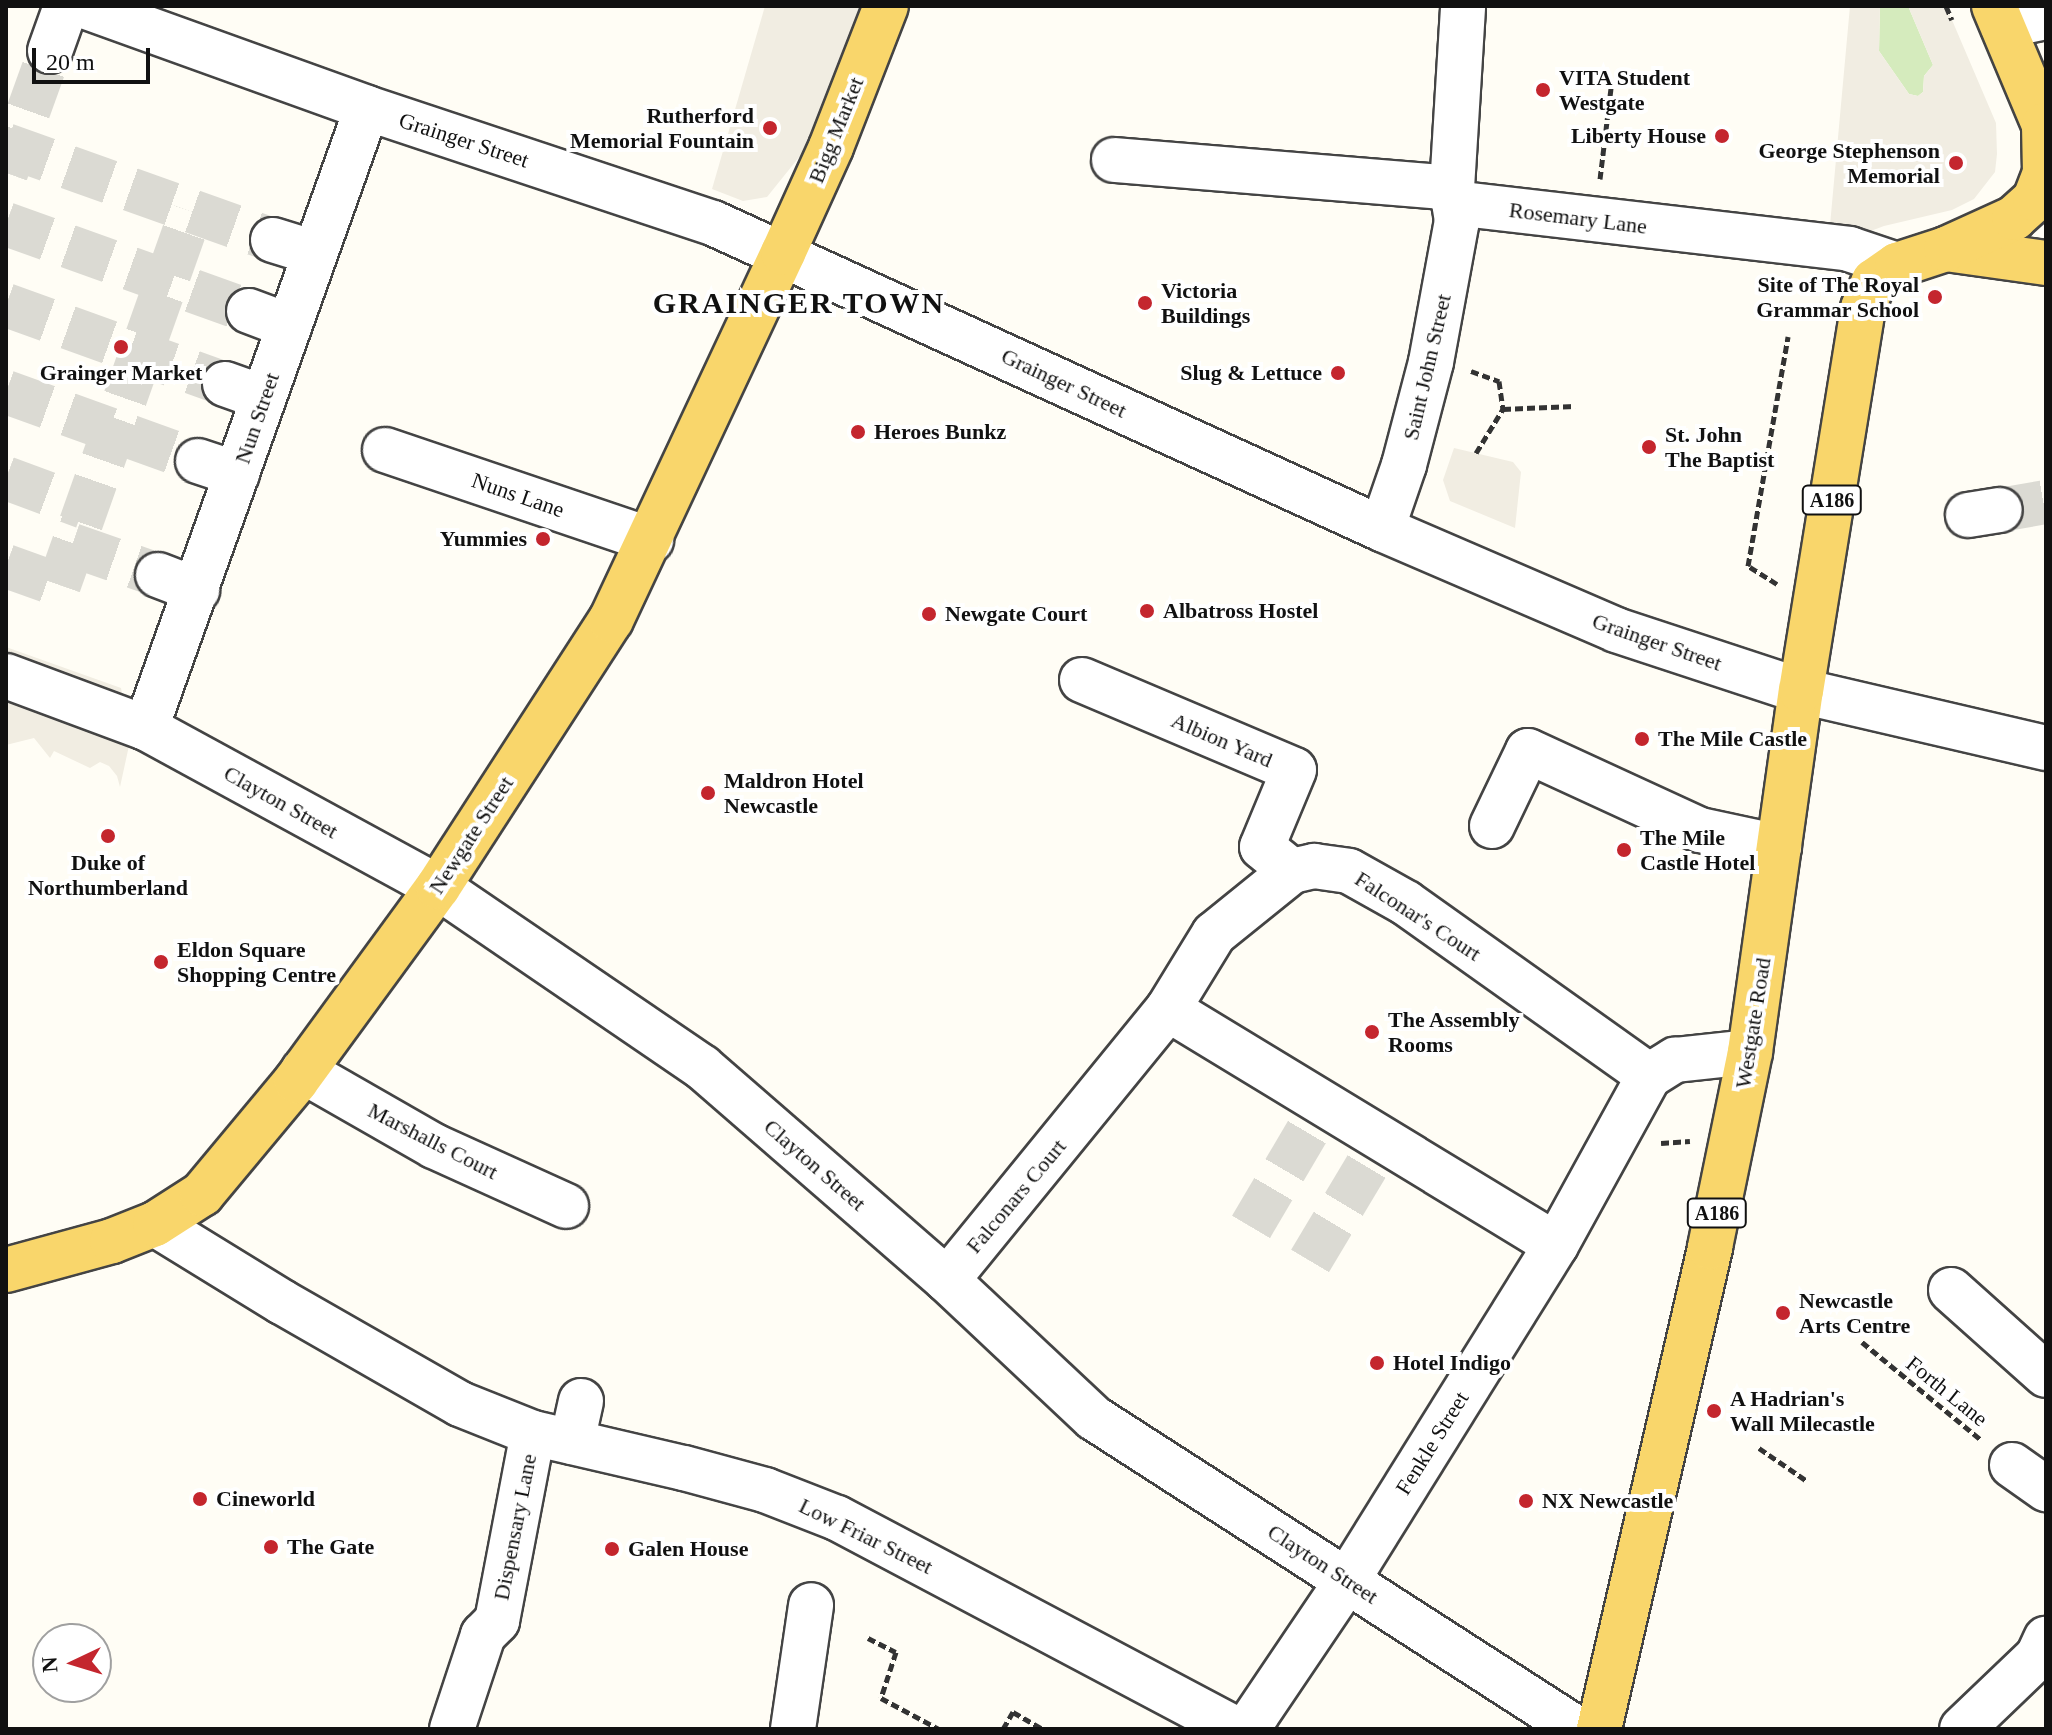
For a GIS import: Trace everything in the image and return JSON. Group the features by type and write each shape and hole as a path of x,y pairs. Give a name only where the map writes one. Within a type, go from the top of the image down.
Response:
{"main road":[{"name":"Bigg Market","path":"783,253 831,147 886,6"},
{"name":"A186","path":"1897,265 1946,249 2014,218 2035,199 2045,173 2045,128 1998,16"},
{"path":"1946,249 2046,263"},
{"name":"Newgate Street","path":"6,1270 112,1241 155,1224 202,1194 303,1071 438,887 611,620 783,253"},
{"name":"Westgate Road","path":"1599,1729 1675,1407 1750,1052 1801,691 1863,308 1874,281 1897,265"}],"street":[{"path":"50,51 66,6"},
{"name":"Grainger Street","path":"84,6 367,108 713,223 1382,529 1616,630 1801,691 2046,748"},
{"path":"1453,196 1463,6"},
{"path":"1998,16 2046,17"},
{"name":"Nun Street","path":"146,728 178,583 269,318 315,253 367,108"},
{"name":"Rosemary Lane","path":"1114,160 1453,196 1849,249 1897,265"},
{"name":"Saint John Street","path":"1382,529 1404,465 1431,362 1457,221 1453,196"},
{"path":"273,240 315,253"},
{"name":"Nuns Lane","path":"385,450 651,540"},
{"name":"Clayton Street","path":"6,676 146,728 438,887 702,1067 947,1280 1094,1418 1577,1729"},
{"name":"Albion Yard","path":"1082,680 1294,770 1262,847 1292,871"},
{"path":"1492,826 1528,751 1700,830 1779,847"},
{"name":"Falconar's Court","path":"1292,871 1314,866 1349,871 1395,897 1649,1076"},
{"path":"1292,871 1214,934 1168,1009 1556,1245"},
{"name":"Falconars Court","path":"947,1280 1168,1009"},
{"path":"1649,1076 1675,1060 1750,1052"},
{"name":"Marshalls Court","path":"303,1071 434,1146 566,1206"},
{"name":"Fenkle Street","path":"1247,1729 1348,1579 1556,1245 1649,1076"},
{"name":"Low Friar Street","path":"155,1224 427,1388 562,1425 765,1490 837,1518 1235,1729"},
{"path":"1951,1290 2046,1375"},
{"name":"Dispensary Lane","path":"452,1729 483,1635 497,1621 562,1425"},
{"path":"793,1729 811,1605"},
{"path":"1962,1729 2038,1656 2046,1639"}],"path":[{"path":"1598,194 1612,80"},
{"path":"1788,336 1748,566 1815,608"},
{"path":"1431,362 1499,381 1503,409 1476,453"},
{"path":"1503,409 1575,406"},
{"path":"1605,1157 1676,1139 1731,1145"},
{"name":"Forth Lane","path":"1862,1342 2029,1477"},
{"path":"1759,1448 1807,1481"},
{"path":"868,1638 896,1652 881,1698 927,1726 939,1729"},
{"path":"1003,1729 1013,1712 1043,1729"}],"green space":[{"path":"1880,6 1908,6 1933,65 1924,76 1923,92 1918,96 1909,94 1879,51"}],"shaded area":[{"path":"765,6 867,6 824,116 800,156 767,197 743,201 712,189"},
{"path":"1850,6 1880,6 1879,51 1909,94 1918,96 1923,92 1924,76 1933,65 1908,6 1946,6 1996,123 1997,154 1995,172 1974,199 1952,210 1884,226 1828,247"},
{"path":"1454,448 1513,462 1521,472 1515,528 1450,501 1443,480"},
{"path":"6,647 121,688 130,741 120,787 117,776 109,766 100,762 90,768 54,751 50,758 34,738 6,745"}],"tunnel":[{"path":"6,173 50,51"},
{"path":"6,145 273,240"},
{"path":"6,566 59,585 191,212"},
{"path":"6,224 249,311"},
{"path":"6,305 225,384"},
{"path":"6,392 198,461"},
{"path":"6,478 84,507"},
{"path":"2000,510 2046,502"},
{"path":"72,545 158,575"},
{"path":"1251,1227 1324,1103"},
{"path":"1310,1261 1383,1139"}],"place":[{"name":"VITA Student Westgate","path":"1543,90"},
{"name":"Rutherford Memorial Fountain","path":"770,128"},
{"name":"Liberty House","path":"1722,136"},
{"name":"George Stephenson Memorial","path":"1956,163"},
{"name":"Site of The Royal Grammar School","path":"1935,297"},
{"name":"Victoria Buildings","path":"1145,303"},
{"name":"Grainger Market","path":"121,347"},
{"name":"Slug & Lettuce","path":"1338,373"},
{"name":"Heroes Bunkz","path":"858,432"},
{"name":"St. John The Baptist","path":"1649,447"},
{"name":"Yummies","path":"543,539"},
{"name":"Albatross Hostel","path":"1147,611"},
{"name":"Newgate Court","path":"929,614"},
{"name":"The Mile Castle","path":"1642,739"},
{"name":"Maldron Hotel Newcastle","path":"708,793"},
{"name":"Duke of Northumberland","path":"108,836"},
{"name":"The Mile Castle Hotel","path":"1624,850"},
{"name":"Eldon Square Shopping Centre","path":"161,962"},
{"name":"The Assembly Rooms","path":"1372,1032"},
{"name":"Newcastle Arts Centre","path":"1783,1313"},
{"name":"Hotel Indigo","path":"1377,1363"},
{"name":"A Hadrian's Wall Milecastle","path":"1714,1411"},
{"name":"Cineworld","path":"200,1499"},
{"name":"NX Newcastle","path":"1526,1501"},
{"name":"The Gate","path":"271,1547"},
{"name":"Galen House","path":"612,1549"}],"district":[{"name":"GRAINGER TOWN","path":"799,303"}]}
